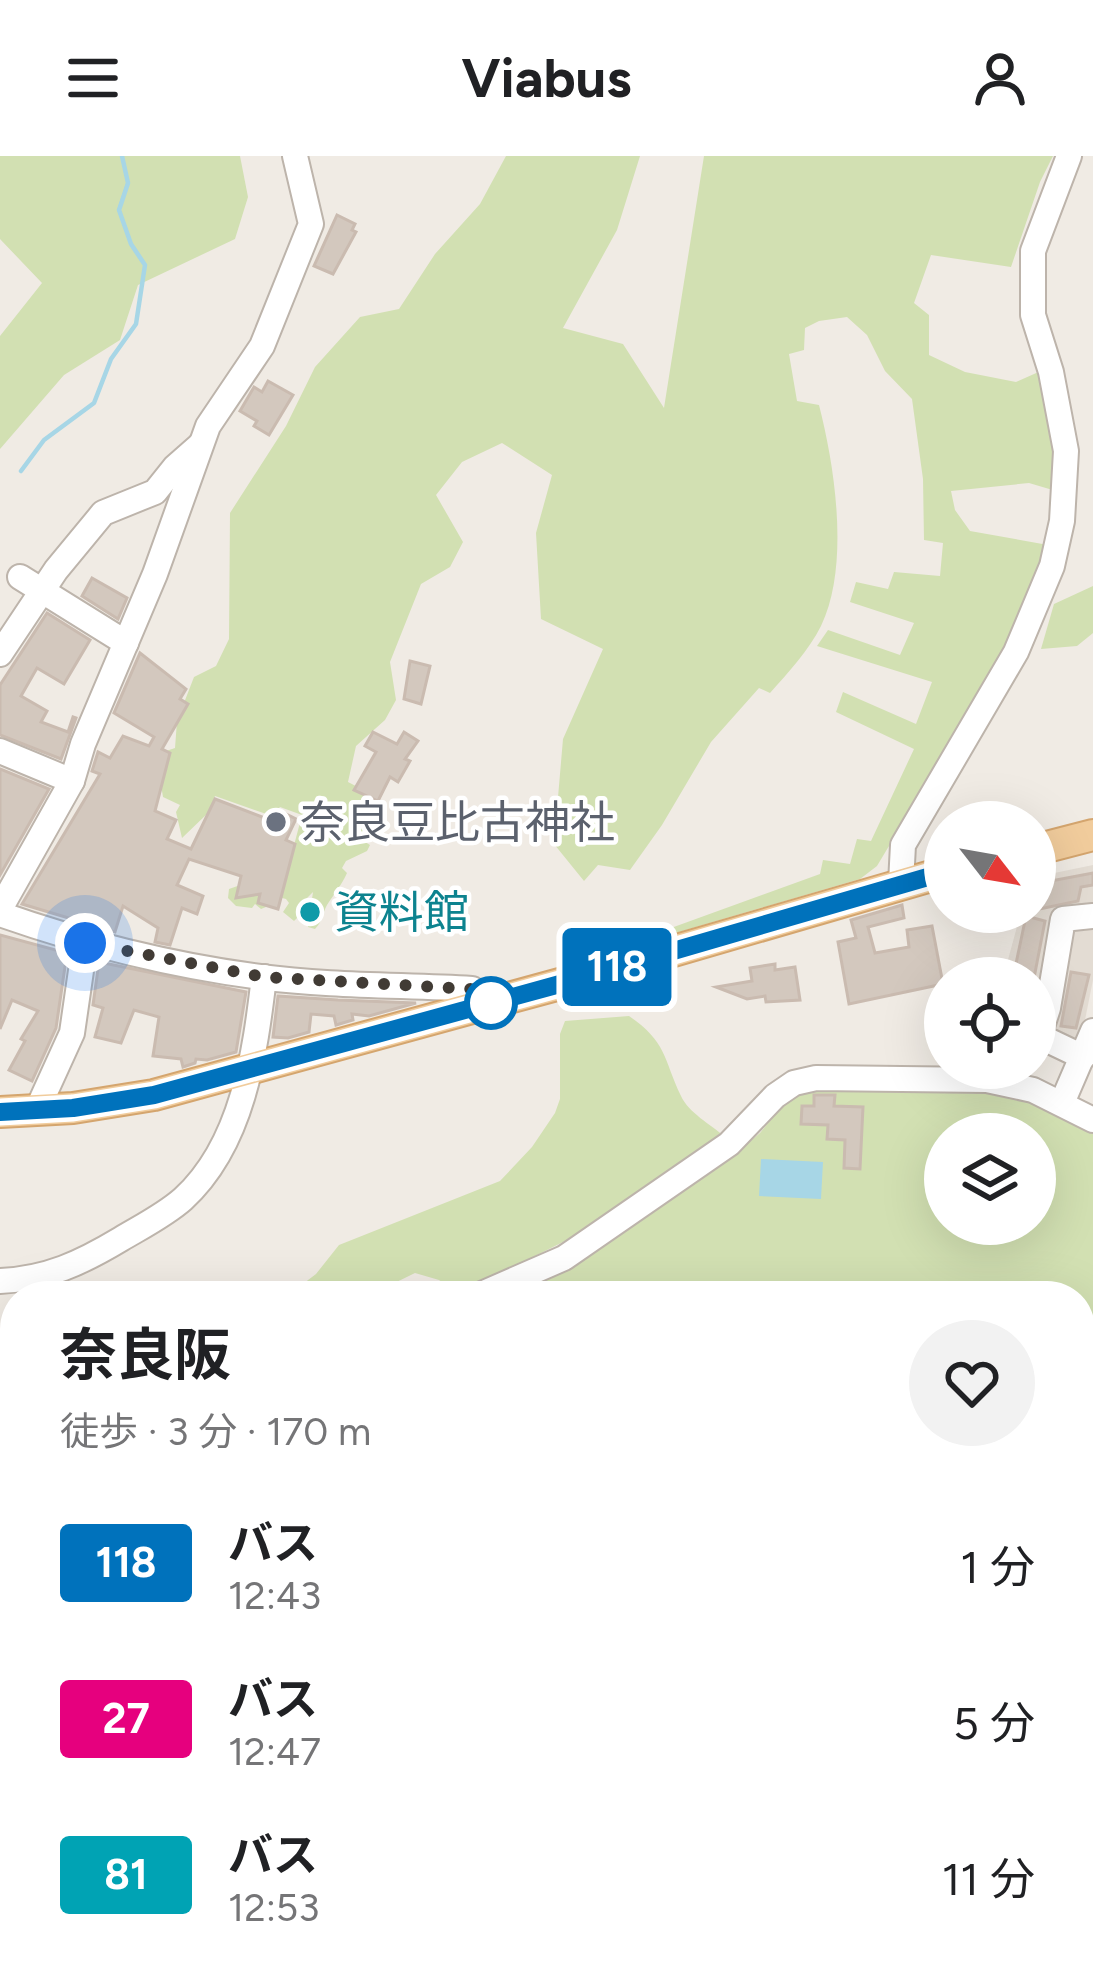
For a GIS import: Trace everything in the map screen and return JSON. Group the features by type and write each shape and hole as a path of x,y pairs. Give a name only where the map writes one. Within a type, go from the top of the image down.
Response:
{"main road":[{"path":"1056,845 1093,836"},
{"path":"0,1112 154,1095 924,877"}],"street":[{"path":"295,156 311,224 262,346 208,426 72,781 0,911 85,943 264,977 472,989 484,1005"},
{"path":"901,883 903,845 1016,652 1052,566 1063,521 1066,452 1051,372 1033,315 1033,251 1069,156"},
{"path":"2,646 31,584 103,513 154,492 202,444"},
{"path":"31,584 126,643"},
{"path":"0,752 72,781"},
{"path":"1083,1057 1039,1036 1063,920 1093,916"},
{"path":"37,1110 72,1033 85,943"},
{"path":"0,1281 40,1278 74,1266 180,1202 211,1166 252,1066 264,977"},
{"path":"1062,1103 1093,1031"},
{"path":"511,1281 564,1258 728,1144 794,1083 816,1078 987,1080 1033,1090 1093,1120"}],"shaded area":[{"path":"1093,865 1093,906 1056,914 1056,873"},
{"path":"1076,925 1093,925 1093,980 1082,1035 1069,1041 1056,1029 1068,934"},
{"path":"1015,933 1051,933 1047,957 1009,957"}],"green space":[{"path":"0,156 240,156 248,197 235,239 138,285 120,340 64,375 0,449 0,336 42,283 0,239"},
{"path":"506,156 640,156 617,230 563,328 623,344 664,408 704,156 1053,156 1011,267 931,255 914,303 929,315 929,355 965,372 1016,382 1043,370 1054,419 1056,491 1029,483 951,491 955,510 970,531 1048,545 1013,639 877,866 860,879 672,934 671,928 820,874 823,860 850,864 857,839 871,841 914,749 836,712 843,692 916,724 932,682 817,646 828,630 900,655 914,623 850,602 856,582 888,589 894,572 940,576 943,543 924,540 923,479 912,399 885,371 867,335 847,317 805,328 804,350 789,354 797,401 819,405 834,486 835,575 821,626 770,693 759,688 711,742 630,870 598,865 584,881 554,844 563,739 603,649 541,619 536,533 552,475 502,443 462,462 436,495 463,542 450,567 421,584 390,662 396,700 385,720 356,746 348,782 375,796 380,814 362,840 370,845 367,851 342,868 347,873 318,926 308,927 313,892 299,906 294,921 283,912 289,903 286,899 274,896 271,905 261,909 255,904 252,908 236,906 228,898 229,889 288,868 302,815 280,807 272,816 215,796 208,813 182,838 176,812 180,805 163,797 159,773 166,751 175,748 177,721 194,677 216,666 229,639 230,513 286,426 315,367 360,317 399,309 435,254 480,204"},
{"path":"1093,586 1093,633 1077,646 1041,649 1054,604"},
{"path":"629,1016 657,1043 684,1102 724,1136 567,1240 485,1281 440,1281 415,1273 399,1281 307,1281 339,1245 500,1181 555,1113 565,1021"},
{"path":"811,1087 1011,1091 1093,1129 1093,1281 533,1281 567,1266 732,1157 760,1133 790,1096"}],"water":[{"path":"761,1159 823,1162 821,1199 759,1196"}],"building":[{"path":"337,215 355,224 352,230 356,232 333,274 314,266"},
{"path":"268,381 293,395 269,435 240,411 254,387 262,392"},
{"path":"92,578 127,598 118,619 82,596"},
{"path":"47,613 90,640 64,684 37,668 21,696 47,711 41,722 68,732 76,718 61,759 0,735 0,685"},
{"path":"140,653 186,689 180,699 188,704 162,749 170,753 155,811 176,820 167,839 191,849 215,799 275,822 280,811 296,819 286,840 295,844 278,909 258,903 260,894 236,898 241,876 189,859 177,885 203,896 197,914 182,908 170,945 155,942 158,928 123,906 115,932 22,904 100,774 92,771 98,752 110,758 123,736 149,746 154,737 114,713"},
{"path":"410,661 430,666 421,704 404,699"},
{"path":"373,732 397,744 404,732 418,741 405,759 410,761 398,782 390,777 378,801 354,790 376,752 365,746"},
{"path":"0,769 49,789 0,875"},
{"path":"1093,873 1093,885 1081,887 1078,901 1056,906 1056,880"},
{"path":"902,905 904,918 868,927 875,953 909,947 907,930 924,927 924,933 933,933 938,957 924,957 924,988 849,1004 838,942 856,938 851,920"},
{"path":"1022,933 1043,933 1038,957 1017,957"},
{"path":"0,935 67,953 56,1028 32,1081 9,1070 38,1011 12,1000 0,1029"},
{"path":"99,962 246,992 236,1052 196,1059 183,1067 181,1059 153,1056 159,1017 134,1010 121,1043 95,1037 103,1008 93,1005"},
{"path":"775,964 775,970 795,967 800,1000 766,1002 765,996 747,999 716,987 752,981 750,968"},
{"path":"1071,972 1089,975 1076,1028 1061,1026"},
{"path":"278,996 416,1003 369,1016 352,1014 353,1020 336,1025 334,1016 311,1014 309,1032 288,1038 273,1037"},
{"path":"814,1095 835,1095 834,1106 863,1107 860,1169 844,1168 845,1140 827,1139 828,1125 801,1124 802,1106 814,1106"}],"waterway":[{"path":"21,471 44,440 94,403 111,359 136,324 145,265 131,244 119,210 128,183 122,156"}],"bus line":[{"name":"118","path":"0,1112 73,1108 154,1095 560,984 924,877"}],"place":[{"name":"奈良豆比古神社","path":"276,822"},
{"name":"資料館","path":"310,912"}],"route":[{"path":"85,943 264,977 472,989 484,1005 491,1003"}]}
